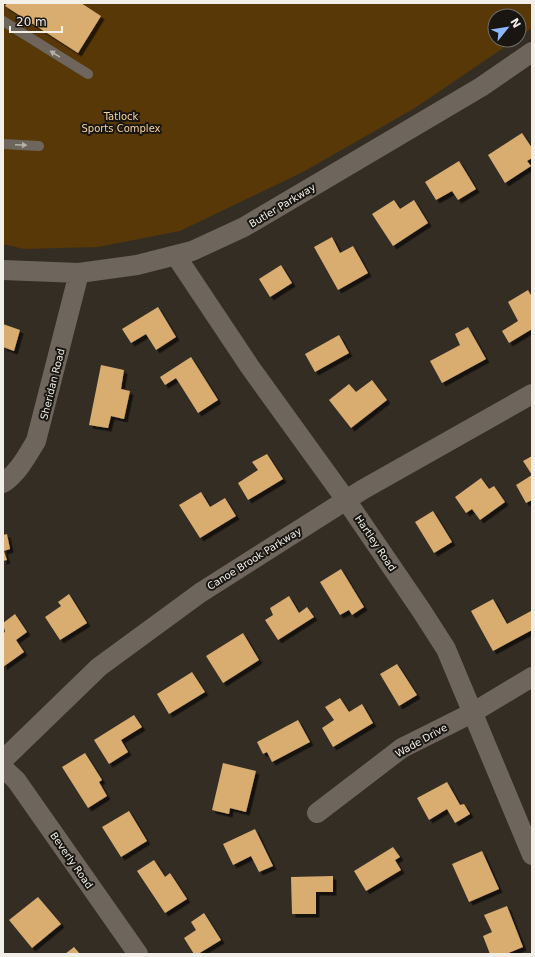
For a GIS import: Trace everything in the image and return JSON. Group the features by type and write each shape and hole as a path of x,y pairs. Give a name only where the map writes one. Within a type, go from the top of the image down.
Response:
{"street":[{"name":"Butler Parkway","path":"3,270 79,273 137,265 176,256 218,241 481,87 532,52"},
{"name":"Hartley Road","path":"176,256 250,367 346,500 446,649 532,855"},
{"name":"Sheridan Road","path":"3,483 9,479 26,458 36,441 79,273"},
{"name":"Canoe Brook Parkway","path":"3,760 99,667 200,593 346,500 532,394"},
{"name":"Wade Drive","path":"317,813 402,748 472,713 532,677"},
{"name":"Beverly Road","path":"3,768 16,780 138,954"}],"lane":[{"path":"3,21 88,74"},
{"path":"3,144 39,146"}],"green space":[{"name":"Tatlock Sports Complex","path":"3,3 532,3 532,28 527,31 527,8 487,8 487,48 503,48 415,108 303,172 180,231 98,247 24,249 3,244"}],"building":[{"path":"7,3 81,3 101,16 78,53 5,6"},
{"path":"522,133 532,148 532,158 527,161 531,166 505,183 488,155"},
{"path":"459,161 476,189 458,200 452,191 436,200 425,182"},
{"path":"394,200 400,209 414,200 428,223 393,246 372,214"},
{"path":"332,237 340,253 353,246 368,273 338,290 314,247"},
{"path":"281,265 292,283 270,297 259,279"},
{"path":"528,290 532,297 532,329 509,343 502,331 518,321 508,302"},
{"path":"158,307 176,337 156,350 146,334 131,343 122,329"},
{"path":"3,324 20,330 14,351 3,347"},
{"path":"468,327 486,359 442,383 430,361 460,345 455,334"},
{"path":"339,335 349,353 315,372 305,354"},
{"path":"191,357 218,400 198,413 176,378 165,385 160,377"},
{"path":"101,365 124,370 121,389 130,391 124,419 111,416 108,428 89,425"},
{"path":"372,380 387,400 351,428 329,400 349,384 356,392"},
{"path":"267,454 283,479 248,500 238,483 258,470 252,462"},
{"path":"532,456 532,475 523,461"},
{"path":"532,475 532,500 526,503 516,485"},
{"path":"481,478 489,489 494,486 505,502 480,520 472,509 466,513 455,497"},
{"path":"201,492 210,507 225,498 236,516 200,538 179,505"},
{"path":"433,511 452,542 434,553 415,522"},
{"path":"7,534 10,549 4,551 7,560 3,561 3,535"},
{"path":"341,569 364,607 352,615 349,610 340,615 320,582"},
{"path":"69,594 87,623 60,640 45,617 61,606 58,602"},
{"path":"289,596 299,613 307,607 314,617 278,640 265,620 273,615 270,608"},
{"path":"493,599 507,624 531,611 532,630 493,651 471,611"},
{"path":"15,614 27,632 16,640 24,652 3,667 3,633 5,632 3,623"},
{"path":"243,633 259,660 223,683 206,656"},
{"path":"397,664 417,695 399,706 380,674"},
{"path":"192,672 205,692 169,714 157,694"},
{"path":"340,698 349,712 362,704 373,723 333,747 322,728 334,720 325,707"},
{"path":"134,715 142,727 121,740 128,752 109,764 94,740"},
{"path":"298,720 310,742 272,762 267,752 263,754 257,742"},
{"path":"85,753 102,780 99,782 107,796 88,808 62,767"},
{"path":"223,763 256,771 246,812 230,808 229,814 212,810"},
{"path":"447,782 460,805 464,804 470,814 455,823 447,809 429,820 417,798"},
{"path":"129,811 147,841 121,857 102,827"},
{"path":"255,829 273,866 259,872 251,856 233,865 223,844"},
{"path":"393,847 400,857 395,860 401,870 366,891 354,871"},
{"path":"482,851 499,889 469,902 452,864"},
{"path":"154,860 165,877 170,873 187,899 165,913 137,871"},
{"path":"333,876 333,892 316,892 316,914 292,914 291,877"},
{"path":"38,897 61,924 32,948 9,920"},
{"path":"507,906 523,947 506,954 490,954 483,936 492,932 484,915"},
{"path":"204,913 221,940 198,954 194,954 184,938 196,930 191,922"},
{"path":"74,947 80,954 65,954"}]}
